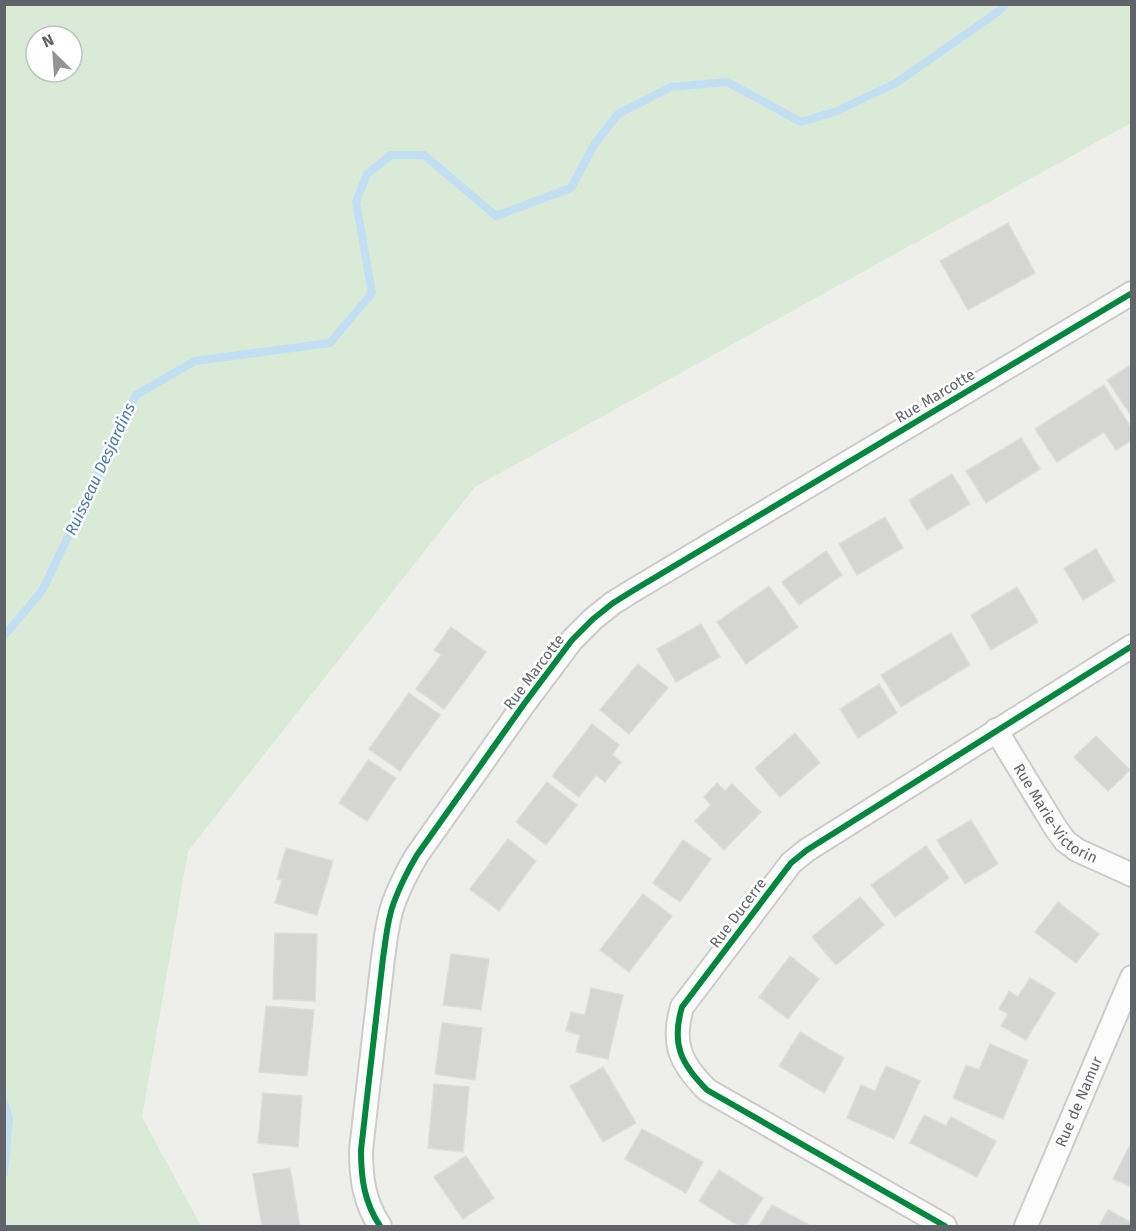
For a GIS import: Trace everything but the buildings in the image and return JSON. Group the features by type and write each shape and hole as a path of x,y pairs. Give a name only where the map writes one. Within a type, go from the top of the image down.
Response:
{"street":[{"name":"Rue Marcotte","path":"380,1227 367,1199 361,1175 361,1150 383,958 393,903 417,855 572,640 593,619 627,595 1131,293"},
{"name":"Rue Ducerre","path":"945,1227 707,1090 684,1063 678,1043 677,1024 682,1007 791,862 1131,646"},
{"name":"Rue Marie-Victorin","path":"996,730 1065,841 1077,850 1131,875"},
{"name":"Rue de Namur","path":"1026,1227 1131,977"}],"green space":[{"path":"5,4 1131,5 1131,123 475,487 188,851 142,1117 201,1226 5,1226"}],"waterway":[{"name":"Ruisseau Desjardins","path":"4,636 42,591 136,395 195,361 330,343 372,293 356,202 367,174 391,155 424,155 496,216 571,188 594,145 618,114 671,87 727,82 801,122 837,111 896,83 999,11 1005,4"},
{"name":"Ruisseau Desjardins","path":"4,1103 9,1118 4,1173"}],"cycle path":[{"path":"380,1226 370,1208 365,1190 361,1150 383,958 392,909 417,855 572,640 613,603 1132,293"},
{"path":"945,1226 707,1090 691,1071 681,1053 678,1032 682,1007 791,863 807,850 1132,646"}]}
